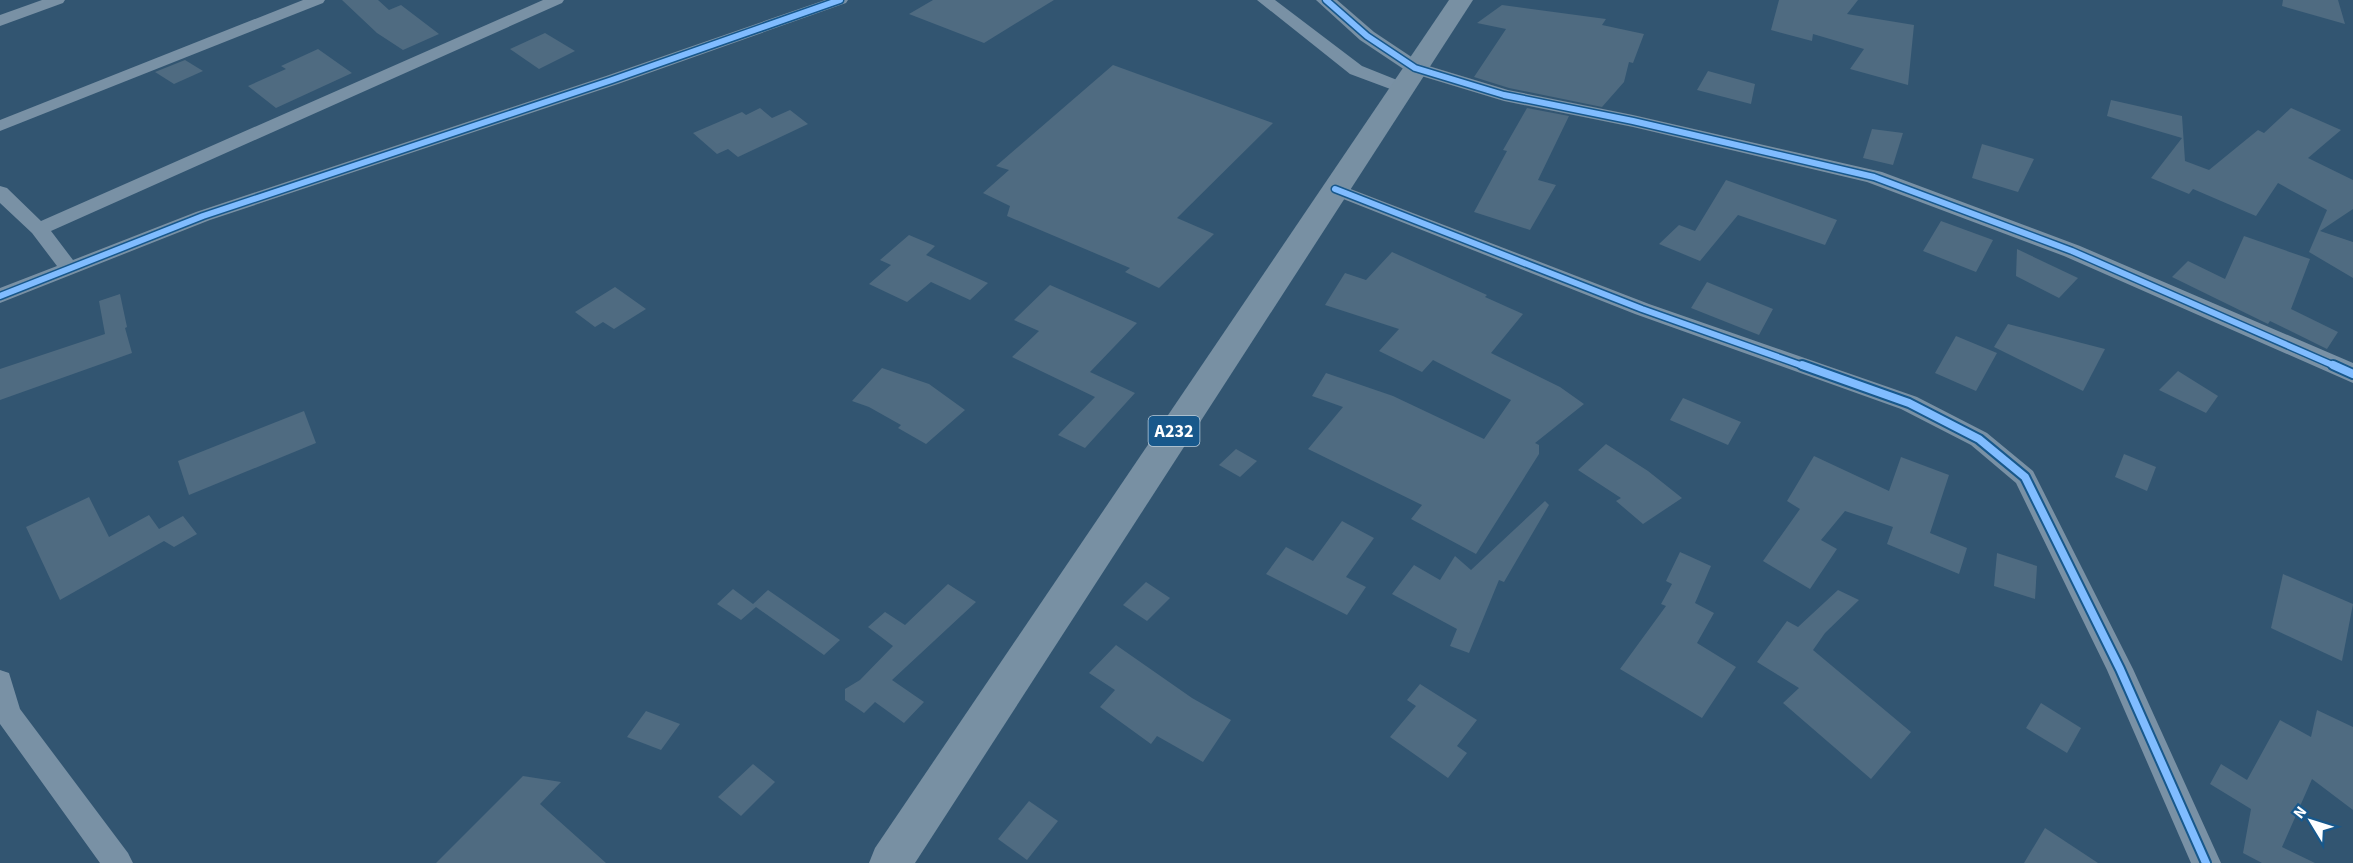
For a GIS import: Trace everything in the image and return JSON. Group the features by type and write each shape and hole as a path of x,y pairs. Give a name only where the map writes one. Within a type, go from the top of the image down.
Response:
{"main road":[{"name":"A232","path":"890,863 1461,0"}],"street":[{"path":"0,21 57,0"},
{"path":"0,126 317,0"},
{"path":"39,229 556,0"},
{"path":"0,296 203,216 612,81 840,0"},
{"path":"1265,0 1356,70 1504,95 1633,121 1874,177 2072,251 2353,374"},
{"path":"1326,0 1367,36 1408,78"},
{"path":"1335,189 1642,309 1909,403 1979,439 2025,477 2120,669 2206,863"},
{"path":"0,192 39,229 70,269"},
{"path":"0,681 4,715 118,863"}],"building":[{"path":"342,0 378,0 389,10 401,5 439,34 403,50 377,33"},
{"path":"933,0 1054,0 984,43 909,14"},
{"path":"1779,0 1858,0 1847,14 1914,25 1908,85 1850,69 1864,49 1813,34 1812,41 1771,30"},
{"path":"2283,0 2338,0 2345,24 2282,6"},
{"path":"1502,5 1606,19 1602,25 1644,34 1633,63 1629,62 1624,82 1602,107 1509,88 1474,77 1506,29 1477,23"},
{"path":"545,33 575,51 539,69 510,49"},
{"path":"318,49 352,73 276,108 248,86 286,69 281,66"},
{"path":"185,60 203,71 174,84 155,72"},
{"path":"1113,65 1273,123 1177,218 1214,234 1159,288 1125,272 1130,268 1007,216 1010,206 983,193 1009,170 996,166"},
{"path":"1708,71 1755,84 1751,104 1697,90"},
{"path":"2111,100 2182,116 2185,161 2209,170 2258,130 2264,133 2291,108 2341,130 2308,158 2353,180 2353,209 2320,231 2353,242 2353,278 2309,252 2327,210 2278,183 2256,216 2193,189 2189,194 2151,178 2182,138 2107,116"},
{"path":"760,108 772,118 790,110 808,124 738,157 728,149 717,154 693,133 742,112 746,115"},
{"path":"1527,108 1569,116 1538,180 1556,185 1530,230 1474,212 1507,151 1503,150"},
{"path":"1872,129 1903,133 1893,165 1863,158"},
{"path":"1982,144 2034,159 2018,192 1972,178"},
{"path":"1726,180 1837,220 1825,245 1738,215 1700,261 1659,244 1679,225 1695,231"},
{"path":"1941,221 1993,240 1976,272 1923,251"},
{"path":"909,235 935,246 926,255 988,283 970,300 931,282 907,302 869,284 891,265 880,260"},
{"path":"2244,236 2310,259 2291,309 2338,332 2327,349 2270,321 2268,324 2172,277 2188,261 2225,279"},
{"path":"2017,249 2078,278 2059,298 2016,276"},
{"path":"1392,252 1523,314 1491,353 1560,387 1584,404 1535,443 1539,445 1539,454 1476,554 1411,519 1422,505 1308,449 1343,407 1312,396 1326,373 1393,396 1484,439 1511,400 1433,360 1422,372 1379,351 1399,329 1325,305 1345,273 1366,280"},
{"path":"1707,282 1773,309 1759,335 1691,308"},
{"path":"1050,285 1137,323 1090,372 1135,393 1085,448 1058,435 1095,397 1012,357 1039,331 1014,320"},
{"path":"615,287 646,309 614,329 603,322 595,327 575,312"},
{"path":"120,294 127,327 125,328 132,353 0,400 0,369 105,334 99,301"},
{"path":"2008,324 2105,349 2083,391 1994,347"},
{"path":"1956,336 1997,353 1976,391 1935,373"},
{"path":"882,368 929,384 965,410 926,444 898,428 901,425 869,407 852,401"},
{"path":"2178,371 2218,396 2206,413 2159,390"},
{"path":"1683,398 1741,422 1728,445 1670,420"},
{"path":"304,411 316,443 189,495 178,461"},
{"path":"1606,444 1648,471 1682,498 1643,524 1616,501 1621,498 1578,470"},
{"path":"1236,449 1257,461 1240,477 1219,465"},
{"path":"2124,454 2156,467 2147,491 2115,477"},
{"path":"1814,456 1889,491 1901,457 1949,475 1930,533 1967,548 1959,574 1887,544 1893,527 1845,511 1821,540 1837,549 1810,589 1763,561 1800,509 1787,501"},
{"path":"89,497 109,537 149,515 159,529 183,516 197,534 174,547 164,541 60,600 26,527"},
{"path":"1545,501 1549,505 1504,582 1499,580 1469,653 1450,646 1457,629 1392,594 1414,565 1440,580 1455,556 1471,570"},
{"path":"1342,521 1374,538 1346,577 1366,587 1347,615 1266,574 1286,547 1313,561"},
{"path":"1680,552 1711,566 1695,603 1714,613 1697,643 1736,667 1702,718 1620,669 1666,606 1661,604 1672,584 1666,581"},
{"path":"1997,553 2037,566 2035,599 1994,586"},
{"path":"2283,574 2353,604 2342,661 2271,628"},
{"path":"1146,582 1170,598 1147,621 1123,605"},
{"path":"948,584 976,602 892,680 924,702 904,723 875,702 864,713 845,700 845,689 860,680 893,646 868,627 885,612 905,625"},
{"path":"733,589 753,604 768,590 840,640 824,655 756,607 741,620 717,604"},
{"path":"1838,590 1859,600 1825,633 1813,650 1911,732 1871,779 1783,703 1799,688 1757,662 1787,621 1798,627"},
{"path":"1116,645 1192,698 1231,720 1203,762 1157,736 1151,744 1100,707 1115,690 1089,673"},
{"path":"1420,684 1477,720 1457,746 1467,753 1448,778 1390,737 1416,706 1407,700"},
{"path":"2041,703 2081,728 2067,753 2026,728"},
{"path":"2317,710 2353,727 2353,810 2312,779 2282,847 2315,863 2262,863 2243,853 2251,809 2210,784 2221,764 2247,780 2280,720 2311,737"},
{"path":"646,711 680,724 661,750 627,737"},
{"path":"753,764 775,782 741,816 718,797"},
{"path":"523,776 561,782 540,804 606,863 436,863"},
{"path":"1029,801 1058,821 1027,860 998,839"},
{"path":"2045,828 2098,863 2024,863"}],"cycle path":[{"path":"0,296 203,216 612,80 840,0"},
{"path":"1326,0 1367,36 1415,68 1504,95 1633,121 1874,177 2072,251 2353,374"},
{"path":"1335,189 1642,309 1909,403 1979,439 2025,477 2120,669 2206,863"}]}
